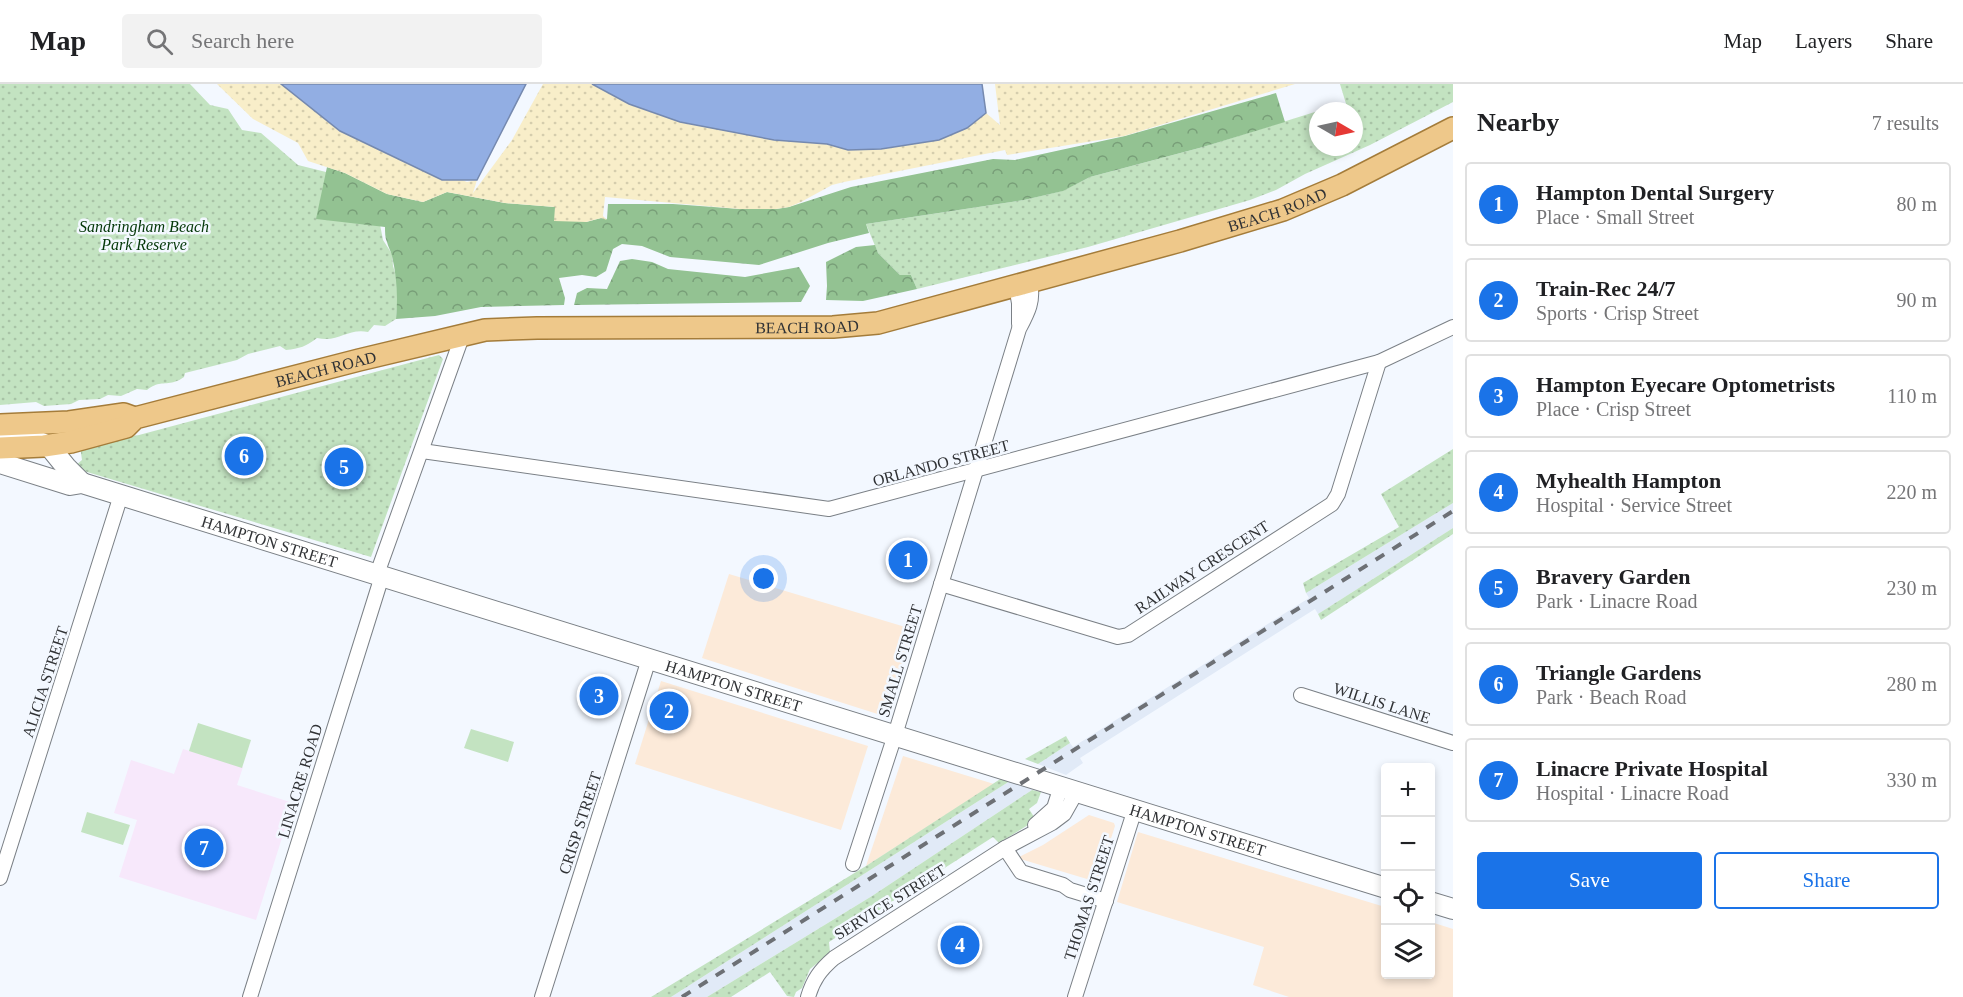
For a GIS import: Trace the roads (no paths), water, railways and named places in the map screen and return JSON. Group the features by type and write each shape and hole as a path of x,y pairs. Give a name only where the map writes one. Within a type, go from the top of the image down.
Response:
{"main road":[{"name":"BEACH ROAD","path":"0,448 49,446 71,442 126,427 135,418 463,334 496,329 855,326 890,320 1283,210 1342,185 1453,128"},
{"name":"BEACH ROAD","path":"0,424 69,422 124,414 135,418"},
{"path":"0,433 27,437 49,446"},
{"name":"HAMPTON STREET","path":"49,446 82,483"},
{"name":"HAMPTON STREET","path":"0,463 70,484 82,483 1381,886"},
{"path":"1435,903 1453,909"}],"street":[{"name":"SMALL STREET","path":"853,864 895,735 1019,329 1032,299 1023,284"},
{"name":"ORLANDO STREET","path":"422,451 829,509 1379,362 1453,327"},
{"name":"LINACRE ROAD","path":"255,995 380,575 463,334"},
{"name":"RAILWAY CRESCENT","path":"941,584 1118,637 1128,635 1332,504 1338,494 1379,362"},
{"name":"ALICIA STREET","path":"0,878 121,495"},
{"name":"CRISP STREET","path":"542,997 649,659"},
{"name":"WILLIS LANE","path":"1301,695 1453,743"},
{"name":"SERVICE STREET","path":"808,997 813,981 821,969 834,958 1005,848 1052,823 1064,814 1069,789"},
{"name":"THOMAS STREET","path":"1075,997 1135,809"},
{"path":"1005,848 1021,872 1106,901"}],"water":[{"path":"281,84 526,84 477,180 442,180 340,131"},
{"path":"592,84 982,84 986,113 967,128 939,140 881,149 848,150 827,144 774,140 680,122 629,104"}],"railway":[{"path":"682,997 1453,511"}],"place":[{"name":"Triangle Gardens","path":"244,456"},
{"name":"Bravery Garden","path":"344,467"},
{"name":"Hampton Dental Surgery","path":"908,560"},
{"name":"Hampton Eyecare Optometrists","path":"599,696"},
{"name":"Train-Rec 24/7","path":"669,711"},
{"name":"Linacre Private Hospital","path":"204,848"},
{"name":"Myhealth Hampton","path":"960,945"}],"park label":[{"name":"Sandringham Beach Park Reserve","path":"144,235"}]}
